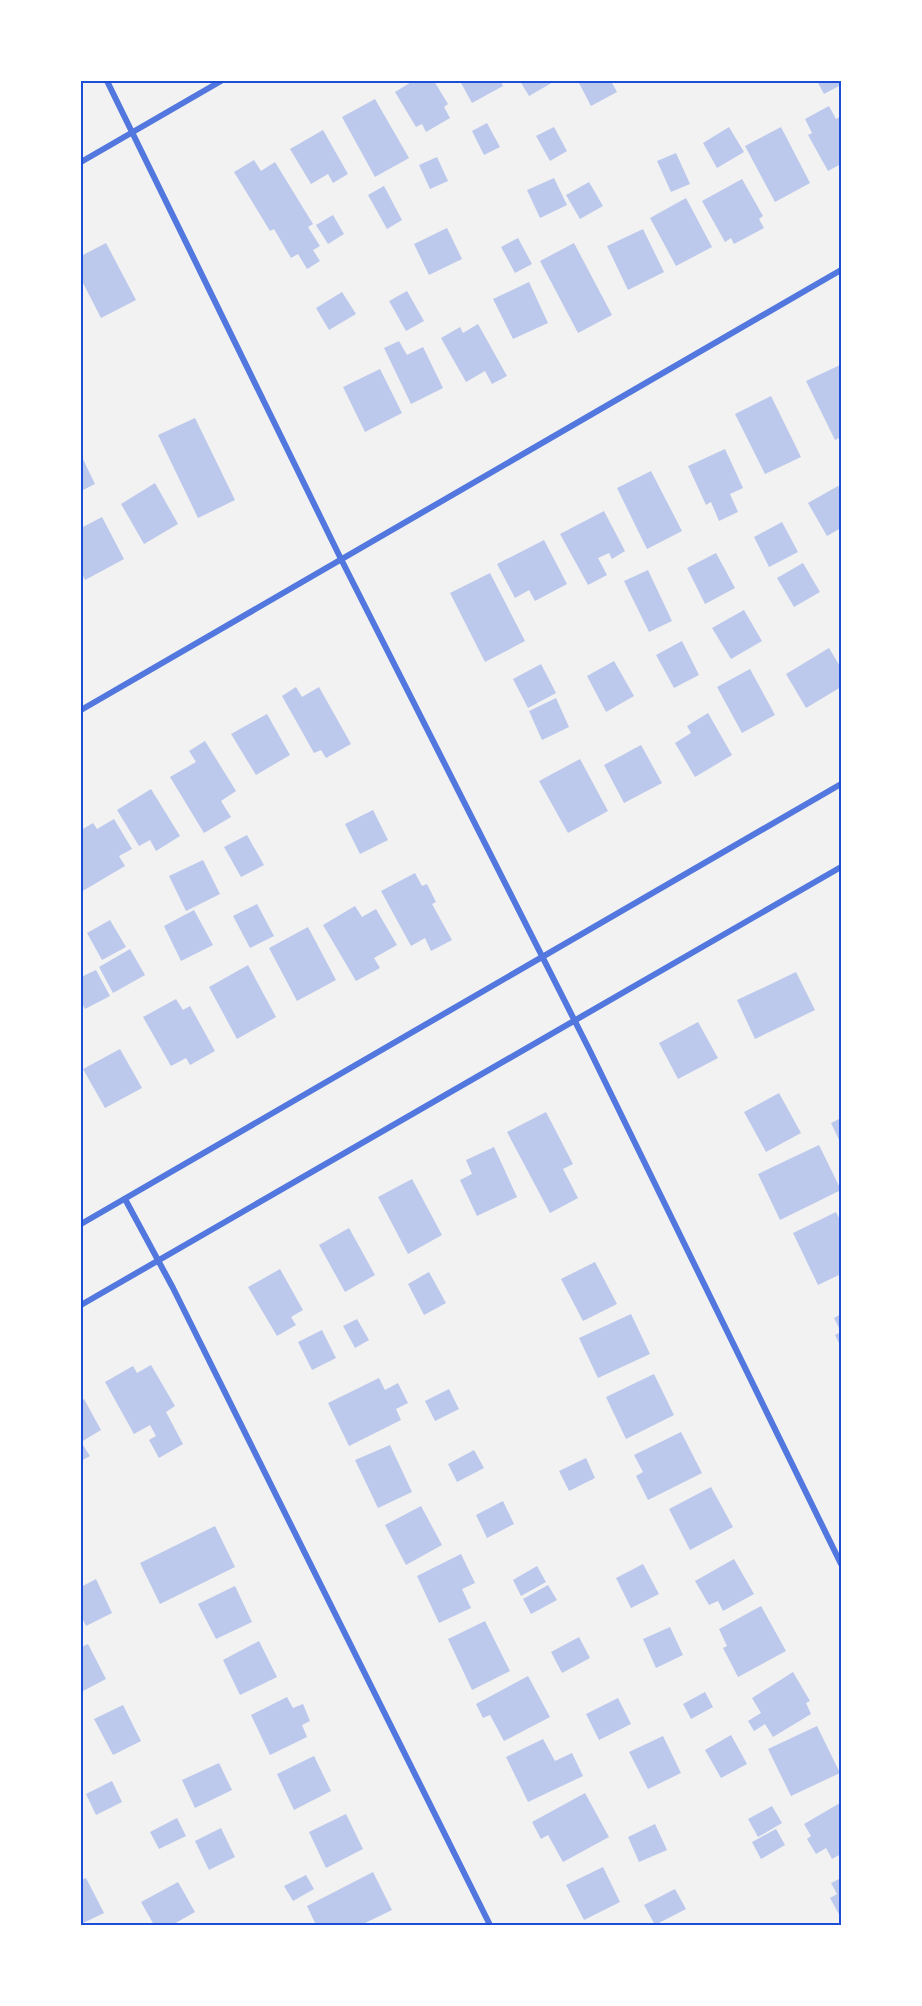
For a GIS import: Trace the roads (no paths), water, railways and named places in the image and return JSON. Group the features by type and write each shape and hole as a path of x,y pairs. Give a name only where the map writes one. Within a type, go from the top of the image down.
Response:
{"street":[{"path":"107,81 341,559 574,1021 841,1564"},
{"path":"81,162 221,81"},
{"path":"81,710 841,270"},
{"path":"81,1224 841,784"},
{"path":"81,1305 841,867"},
{"path":"125,1199 490,1925"}]}
